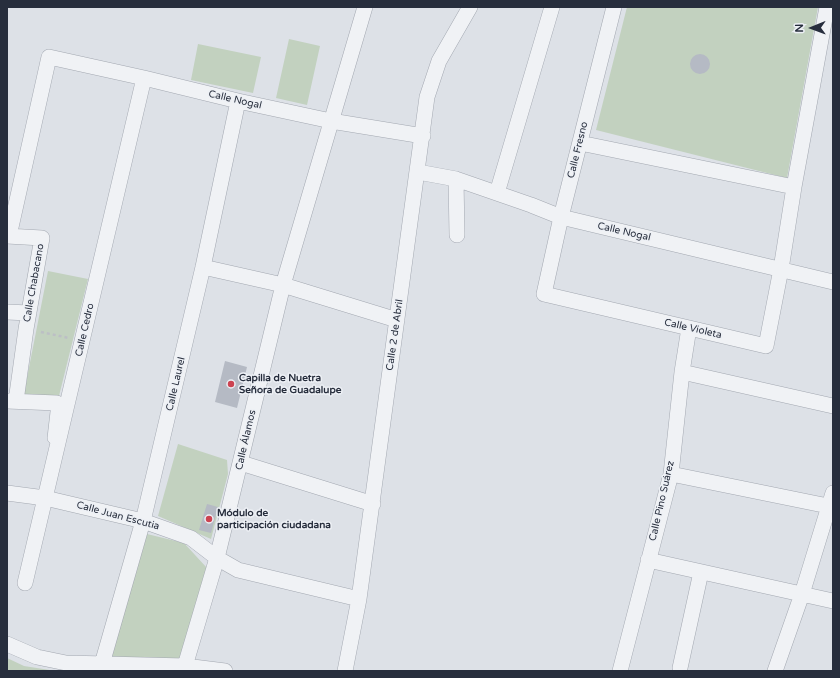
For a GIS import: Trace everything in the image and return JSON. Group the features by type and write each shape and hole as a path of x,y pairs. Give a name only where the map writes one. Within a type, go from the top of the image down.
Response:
{"street":[{"name":"Calle Álamos","path":"185,666 217,558 283,285 365,7"},
{"name":"Calle 2 de Abril","path":"345,671 359,599 373,504 427,97 439,61 470,7"},
{"path":"497,194 552,7"},
{"name":"Calle Fresno","path":"544,294 561,217 614,7"},
{"path":"781,269 794,187 827,7"},
{"name":"Calle Nogal","path":"49,57 331,121 423,136"},
{"name":"Calle Chabacano","path":"12,401 42,238 8,236 49,57"},
{"name":"Calle Cedro","path":"25,583 144,78"},
{"name":"Calle Laurel","path":"102,664 143,521 203,267 238,101"},
{"path":"580,143 794,187"},
{"name":"Calle Nogal","path":"418,172 456,180 561,217 833,282"},
{"path":"456,180 457,235"},
{"path":"203,267 283,285 397,320"},
{"name":"Calle Violeta","path":"544,294 766,346 781,269"},
{"path":"7,312 29,313"},
{"name":"Calle Pino Suárez","path":"620,671 671,474 682,372 689,328"},
{"path":"682,372 833,406"},
{"path":"12,401 57,403 53,439 55,454"},
{"path":"241,463 373,504"},
{"path":"671,474 832,502 775,671"},
{"name":"Calle Juan Escutia","path":"7,493 45,498 143,521 191,538 217,558 238,570 359,599"},
{"path":"648,560 833,601"},
{"path":"680,668 701,572"},
{"path":"7,644 37,657 66,663 185,666 226,671"}],"path":[{"path":"26,329 82,340"}],"green space":[{"path":"627,7 818,7 787,178 596,130"},
{"path":"289,39 320,46 307,105 276,98"},
{"path":"198,44 261,57 253,93 191,80"},
{"path":"48,271 88,279 58,400 23,398"},
{"path":"178,444 227,460 228,474 211,539 158,516"},
{"path":"147,534 184,543 207,568 182,659 111,657"},
{"path":"7,658 24,666 56,671 7,671"}],"building":[{"path":"700,54 707,57 710,64 707,71 700,74 693,71 690,64 693,57"},
{"name":"Capilla de Nuetra Señora de Guadalupe","path":"225,361 247,367 237,408 215,402"},
{"name":"Módulo de participación ciudadana","path":"207,504 218,507 211,533 199,530"}],"place":[{"name":"Capilla de Nuetra Señora de Guadalupe","path":"231,384"},
{"name":"Módulo de participación ciudadana","path":"209,519"}]}
